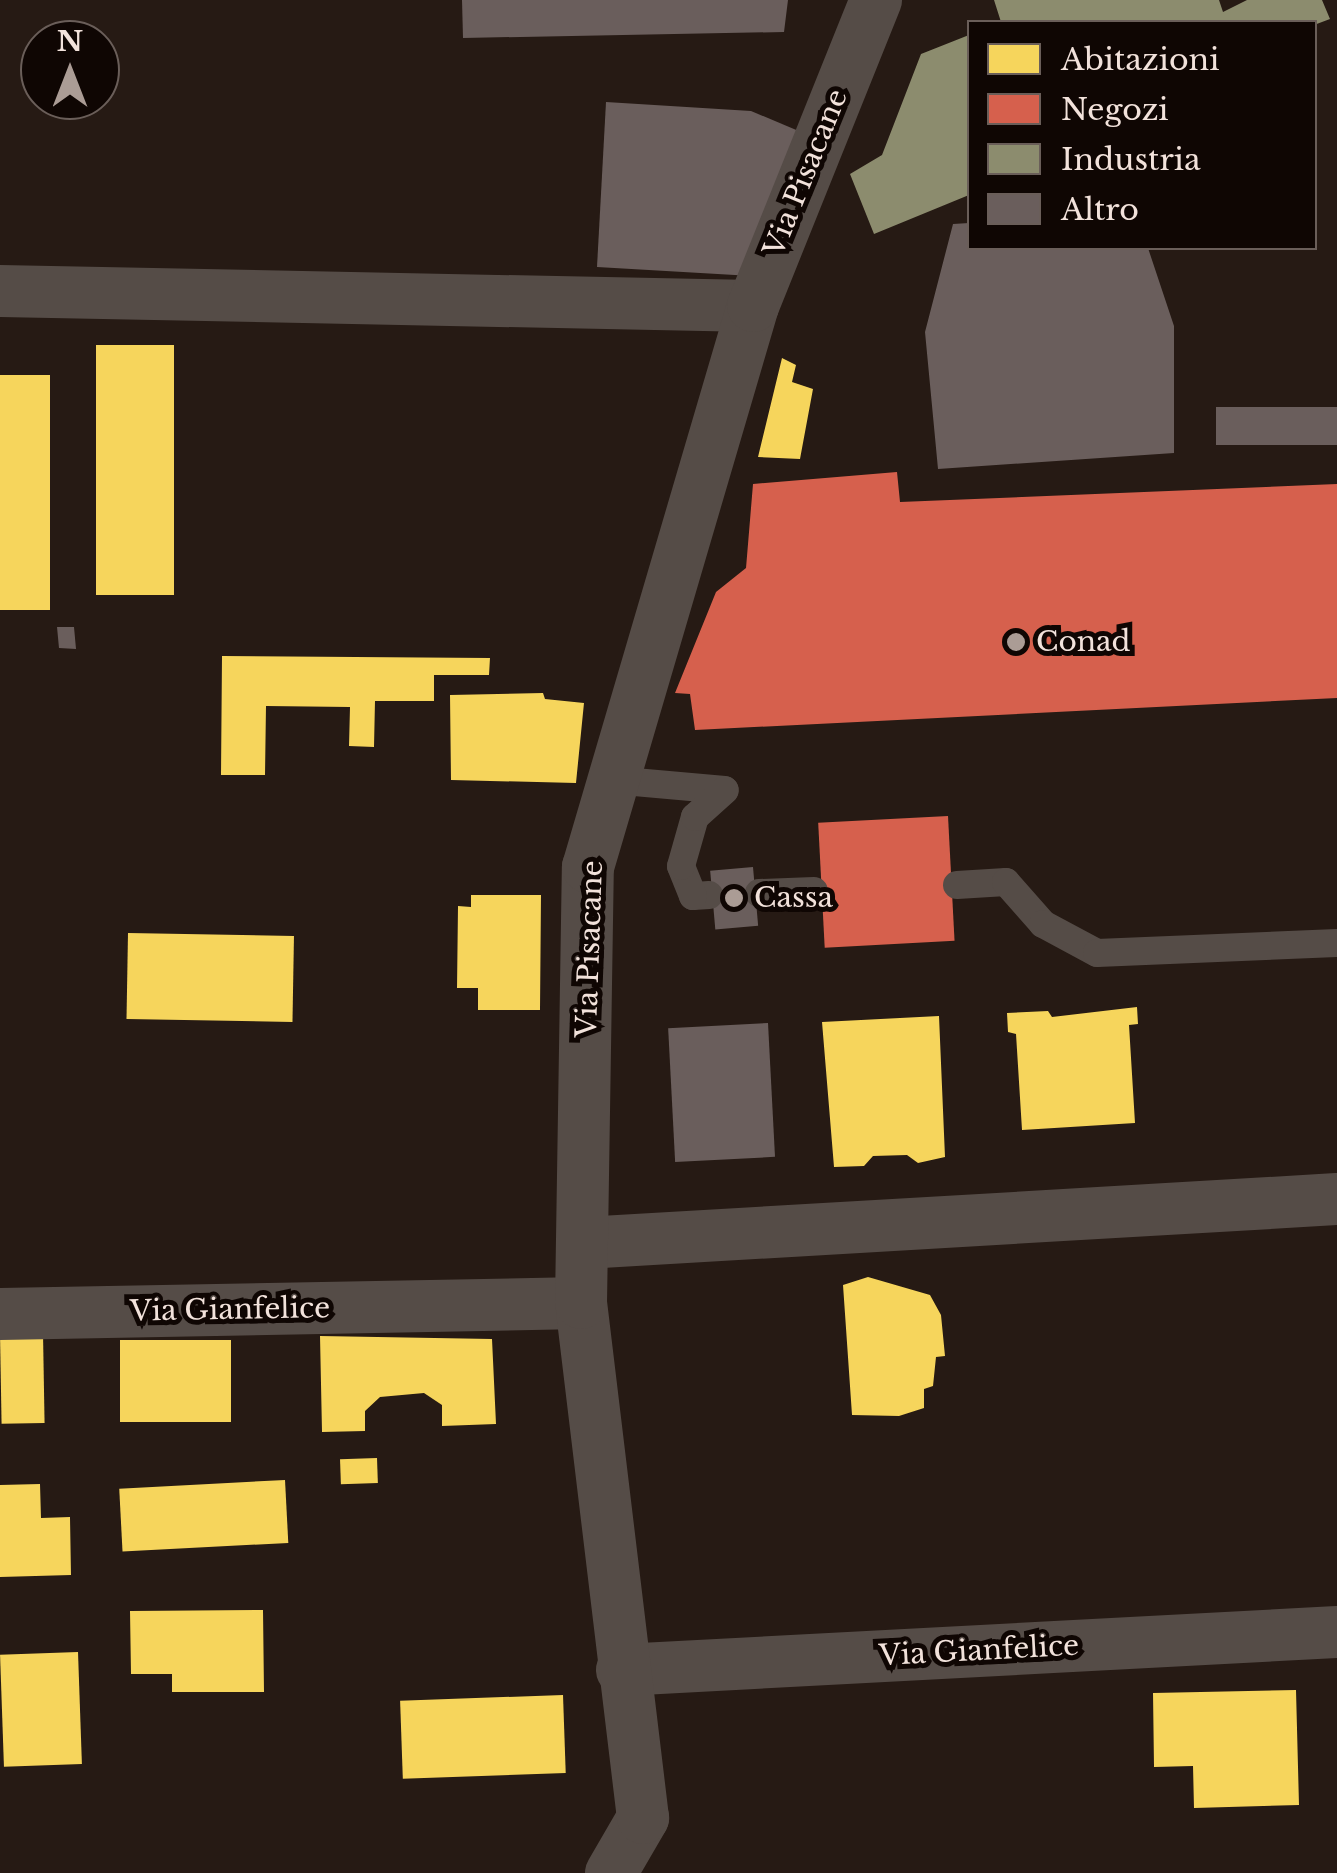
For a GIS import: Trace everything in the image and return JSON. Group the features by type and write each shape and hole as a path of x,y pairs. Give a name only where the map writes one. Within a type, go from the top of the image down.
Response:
{"street":[{"name":"Via Pisacane","path":"611,1873 644,1818 622,1670 581,1304 588,866 753,306 876,0"},
{"path":"0,291 753,306"},
{"path":"584,1243 1337,1199"},
{"name":"Via Gianfelice","path":"0,1314 581,1304"},
{"name":"Via Gianfelice","path":"622,1670 1337,1632"}],"lane":[{"path":"612,780 725,790 695,817 681,866 694,896 709,895"},
{"path":"957,884 1006,882 1043,924 1098,954 1337,943"},
{"path":"759,893 814,890"}],"building: Abitazioni":[{"path":"96,345 174,345 174,595 96,595"},
{"path":"782,358 796,365 792,382 813,389 800,459 758,457"},
{"path":"0,375 50,375 50,610 0,610"},
{"path":"222,656 490,658 489,675 434,675 434,701 375,701 374,747 349,746 350,707 266,706 265,775 221,775"},
{"path":"543,693 545,699 584,703 576,783 451,780 450,695"},
{"path":"471,895 541,895 540,1010 478,1010 478,988 457,988 458,906 471,907"},
{"path":"128,933 294,936 292,1022 126,1019"},
{"path":"1137,1007 1138,1024 1129,1025 1135,1123 1022,1130 1016,1034 1008,1032 1007,1013 1048,1011 1052,1017"},
{"path":"939,1016 945,1157 918,1163 907,1155 873,1156 864,1166 834,1167 822,1022"},
{"path":"868,1277 930,1295 941,1315 945,1356 936,1357 933,1386 924,1389 924,1408 899,1416 852,1415 843,1285"},
{"path":"43,1333 45,1423 2,1424 0,1334"},
{"path":"320,1336 492,1339 496,1424 442,1426 442,1405 424,1393 380,1397 365,1411 365,1431 322,1432"},
{"path":"120,1340 231,1340 231,1422 120,1422"},
{"path":"377,1458 378,1483 341,1484 340,1459"},
{"path":"285,1480 288,1543 123,1552 119,1489"},
{"path":"40,1484 41,1518 70,1517 71,1575 0,1577 0,1485"},
{"path":"263,1610 264,1692 172,1692 172,1674 131,1674 130,1611"},
{"path":"78,1652 82,1764 4,1767 0,1655"},
{"path":"1296,1690 1299,1805 1194,1808 1193,1766 1154,1767 1153,1693"},
{"path":"563,1695 566,1773 403,1779 400,1701"}],"building: Negozi":[{"name":"Conad","path":"897,472 900,502 1337,484 1337,698 695,730 690,694 675,693 716,592 746,568 753,484"},
{"path":"948,816 955,941 825,948 818,823"}],"building: Industria":[{"path":"994,0 1219,0 1223,12 1247,0 1322,0 1330,19 1317,24 1317,20 1000,20"},
{"path":"967,36 967,196 874,234 850,174 882,155 921,54"}],"building: Altro":[{"path":"462,0 788,0 784,32 463,38"},
{"path":"606,102 751,111 801,132 752,276 597,267"},
{"path":"967,223 967,250 1149,250 1174,326 1174,453 938,469 925,332 953,224"},
{"path":"1216,407 1337,407 1337,445 1216,445"},
{"path":"57,627 74,627 76,649 59,648"},
{"name":"Cassa","path":"753,867 758,926 715,930 710,871"},
{"path":"768,1023 775,1157 675,1162 668,1028"}],"place":[{"name":"Conad","path":"1016,642"},
{"name":"Cassa","path":"734,898"}]}
